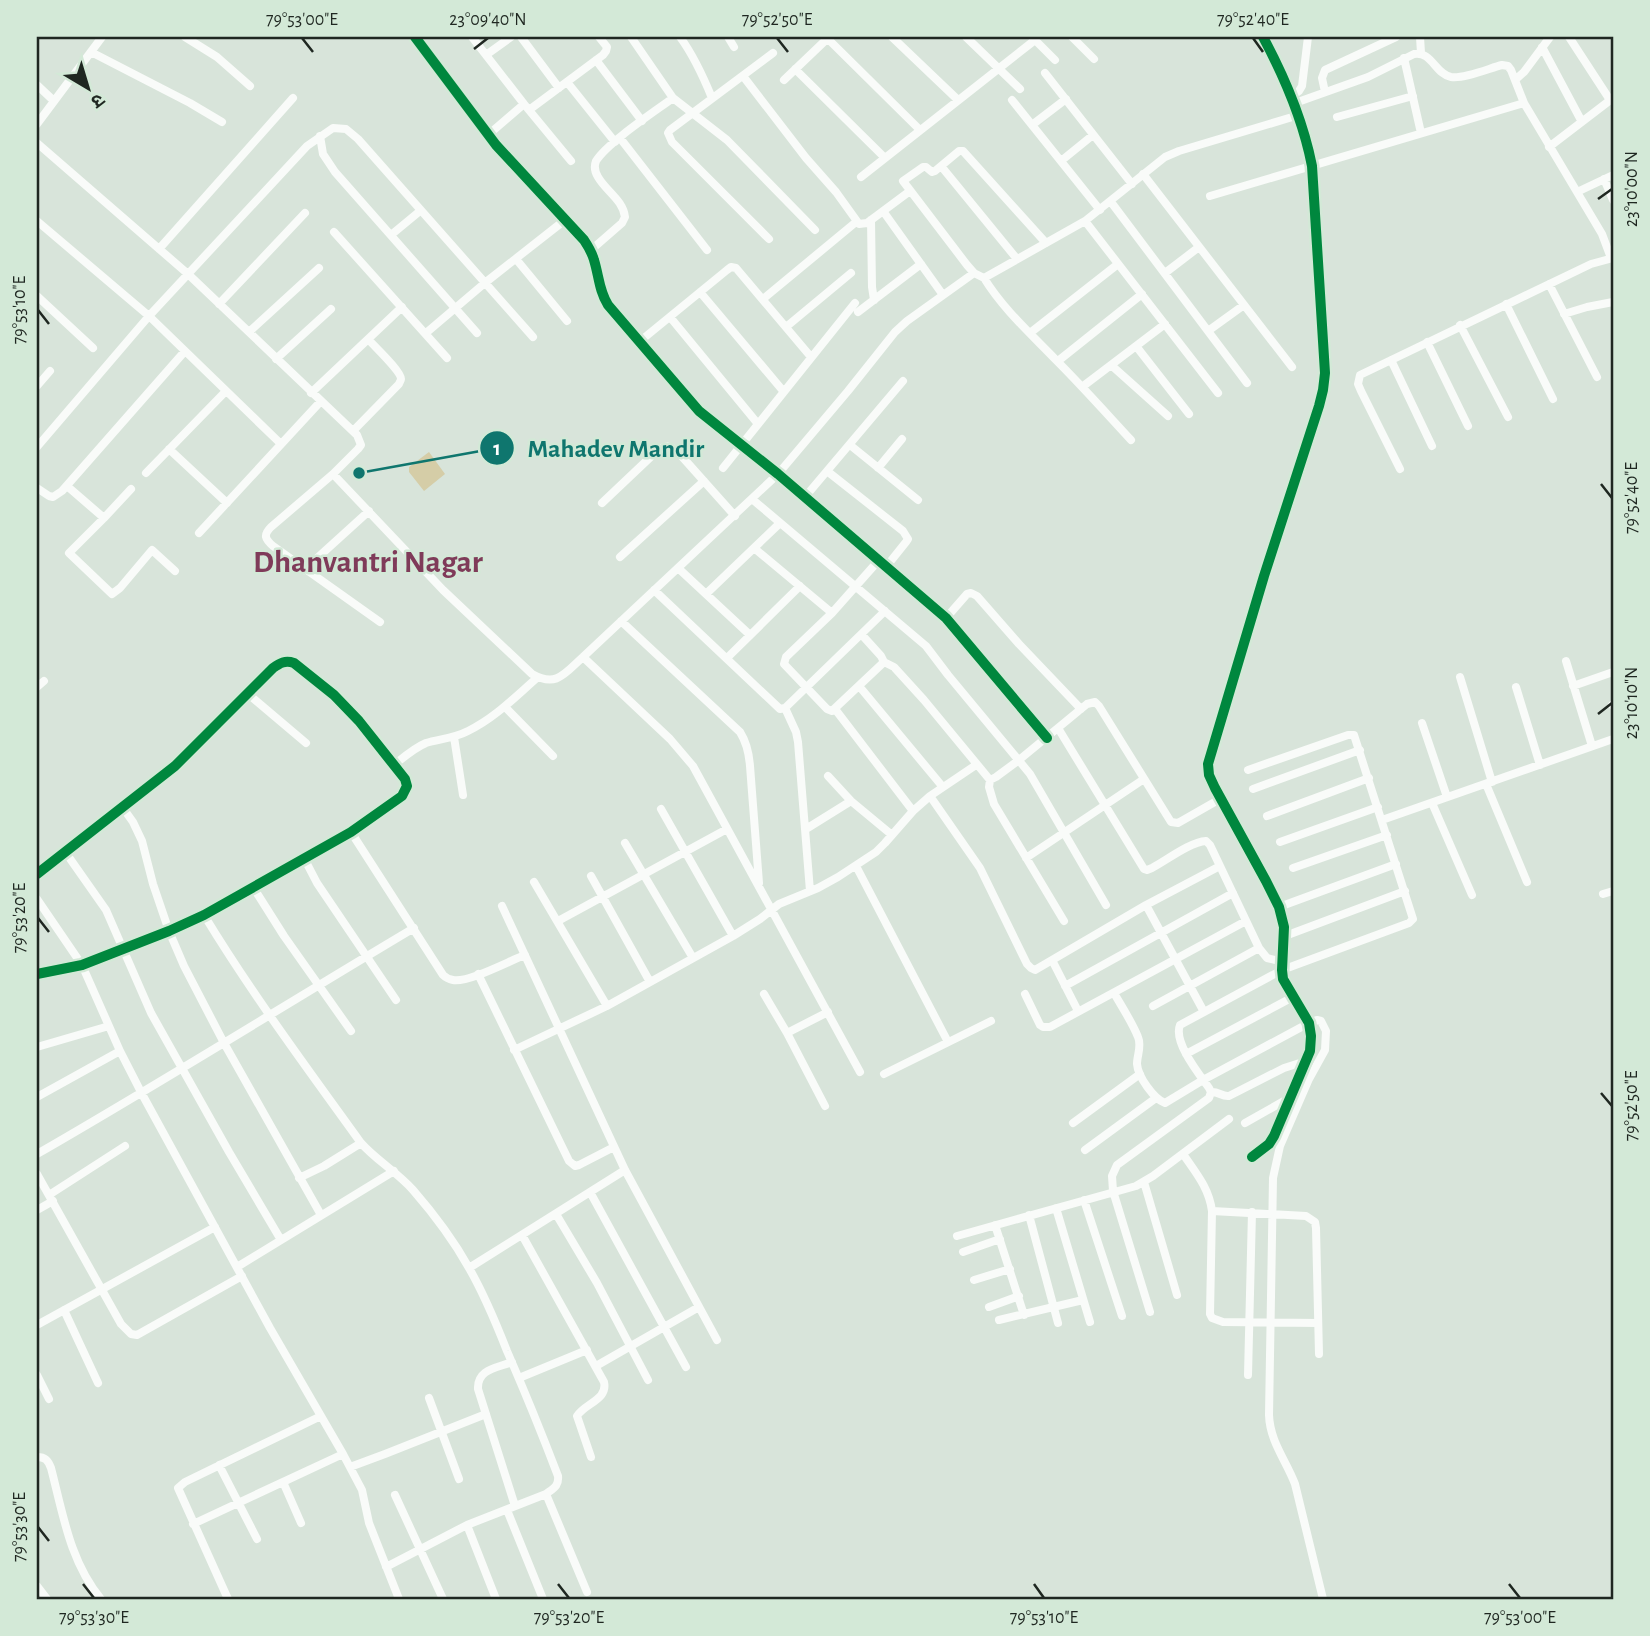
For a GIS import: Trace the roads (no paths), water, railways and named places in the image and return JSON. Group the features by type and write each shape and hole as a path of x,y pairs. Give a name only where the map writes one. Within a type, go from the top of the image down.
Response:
{"street":[{"path":"37,124 102,37"},
{"path":"185,37 223,62 250,86"},
{"path":"415,37 488,135 584,240 591,250 604,298 699,411 778,474 946,618 1047,738"},
{"path":"472,37 571,161"},
{"path":"486,55 511,37"},
{"path":"521,37 617,140 707,250"},
{"path":"488,135 526,107 563,85 607,51 600,37"},
{"path":"631,37 673,98 727,139 815,230"},
{"path":"680,37 699,65 712,98"},
{"path":"728,37 734,47"},
{"path":"784,80 828,37 920,130"},
{"path":"892,37 958,100"},
{"path":"902,46 910,37"},
{"path":"966,37 1020,89"},
{"path":"1072,37 1094,59"},
{"path":"1252,1157 1269,1144 1274,1136 1310,1051 1311,1036 1308,1023 1283,979 1285,936 1279,907 1220,799 1209,775 1208,764 1323,390 1325,373 1312,166 1299,115 1263,37"},
{"path":"1293,100 1302,86 1308,37"},
{"path":"1325,92 1322,78 1325,70 1396,37"},
{"path":"1420,37 1420,53"},
{"path":"1515,80 1550,37"},
{"path":"1549,147 1611,99 1569,37"},
{"path":"861,177 1034,38 1055,60"},
{"path":"1542,47 1582,122"},
{"path":"91,52 222,122"},
{"path":"1293,100 1368,77 1404,58 1420,53 1427,56 1444,74 1452,77 1507,66 1524,103 1602,234 1612,258 1591,264 1360,375 1358,384 1400,468"},
{"path":"769,239 672,142 668,133 773,54"},
{"path":"1404,58 1421,133"},
{"path":"596,60 642,121"},
{"path":"795,69 885,158"},
{"path":"1045,73 1132,184"},
{"path":"743,76 806,158 836,192 856,222 863,225 910,191"},
{"path":"37,85 54,102"},
{"path":"1337,117 1413,96"},
{"path":"159,248 293,98"},
{"path":"591,250 622,223 625,217 621,206 596,175 596,162 617,140 673,98"},
{"path":"1012,100 1100,210"},
{"path":"1032,125 1066,100"},
{"path":"1210,196 1524,103"},
{"path":"984,278 1085,221 1165,157 1179,150 1299,115"},
{"path":"37,447 149,316 307,146 333,128 346,129 358,139 533,337"},
{"path":"1061,161 1093,135"},
{"path":"318,137 328,163 477,333"},
{"path":"37,143 188,274 360,440 361,445 333,474 266,533 265,537 267,542 304,570 380,622"},
{"path":"1046,243 963,151 959,151 935,171 922,167 903,181 974,273 984,278 998,299 1131,440"},
{"path":"941,166 1017,259"},
{"path":"1143,174 1292,367"},
{"path":"1577,192 1613,175"},
{"path":"1604,179 1613,200"},
{"path":"1111,202 1247,383"},
{"path":"391,235 420,211"},
{"path":"883,211 943,295"},
{"path":"219,304 305,213"},
{"path":"426,333 565,219"},
{"path":"871,220 874,299"},
{"path":"1085,221 1218,393"},
{"path":"37,222 149,316 281,444"},
{"path":"763,299 856,222"},
{"path":"1602,234 1613,230"},
{"path":"334,232 447,358"},
{"path":"1165,273 1199,247"},
{"path":"516,259 567,321"},
{"path":"858,312 920,264"},
{"path":"1030,333 1118,264"},
{"path":"639,342 732,267 736,268 811,357"},
{"path":"248,332 319,268"},
{"path":"786,327 851,272"},
{"path":"333,474 443,590 533,674 551,680 561,676 583,657 778,474 895,332 974,273"},
{"path":"1549,284 1597,377"},
{"path":"701,292 784,391"},
{"path":"1058,361 1142,295"},
{"path":"38,300 93,348"},
{"path":"1564,314 1613,302"},
{"path":"723,468 855,303"},
{"path":"1208,331 1244,304"},
{"path":"1506,304 1553,399"},
{"path":"311,393 402,307"},
{"path":"276,359 331,309"},
{"path":"670,317 758,424"},
{"path":"1082,387 1165,324"},
{"path":"1461,326 1508,417"},
{"path":"353,431 401,380 396,370 368,339"},
{"path":"1427,342 1468,426"},
{"path":"1136,346 1189,414"},
{"path":"37,488 49,496 58,495 185,351"},
{"path":"1391,360 1432,446"},
{"path":"1111,365 1168,416"},
{"path":"37,386 50,371"},
{"path":"805,497 903,381"},
{"path":"146,473 226,391"},
{"path":"199,533 321,401"},
{"path":"878,468 902,439"},
{"path":"850,444 918,500"},
{"path":"602,503 659,449 671,446 735,516"},
{"path":"169,449 227,503"},
{"path":"827,471 908,539 856,586 784,661 786,667 832,711 884,662"},
{"path":"620,557 704,481"},
{"path":"66,486 104,518"},
{"path":"131,489 69,553 111,594 152,550 175,571"},
{"path":"752,499 926,646 1030,774 1106,905"},
{"path":"304,570 369,511"},
{"path":"706,594 780,523"},
{"path":"754,548 832,613"},
{"path":"678,568 750,635"},
{"path":"727,658 800,586"},
{"path":"654,590 780,709 785,708 885,611"},
{"path":"946,618 967,594 977,596 1081,709"},
{"path":"621,621 740,732 745,740 749,750 759,885"},
{"path":"862,635 884,662 894,667 924,700 990,780"},
{"path":"583,657 639,708 693,766 860,1072"},
{"path":"37,874 175,766 280,663 288,661 334,695 359,720 405,779 407,786 402,796 351,832 204,915 82,965 37,974"},
{"path":"1566,661 1592,746"},
{"path":"1573,685 1613,672"},
{"path":"394,765 416,748 454,737 485,722 538,677"},
{"path":"1460,677 1489,783 1527,882"},
{"path":"37,687 44,681"},
{"path":"859,686 942,786"},
{"path":"1516,687 1540,765"},
{"path":"248,694 306,743"},
{"path":"990,780 1081,709 1095,702 1168,819 1174,824 1220,799"},
{"path":"505,707 553,756"},
{"path":"785,708 798,743 806,829 806,893"},
{"path":"835,709 913,811"},
{"path":"1422,723 1447,797"},
{"path":"1058,728 1141,864 1147,870 1201,841 1206,841 1259,948 1267,958 1282,966"},
{"path":"1248,770 1352,734 1356,738 1413,916 1412,921 1282,966 1180,1025 1178,1029 1186,1054 1211,1092 1223,1096 1229,1096 1284,1068 1306,1061"},
{"path":"454,737 463,795"},
{"path":"1382,820 1613,739"},
{"path":"1253,789 1360,750"},
{"path":"514,1050 607,1006 733,936 788,900 856,866 876,852 930,796 976,765"},
{"path":"828,776 851,801 892,835"},
{"path":"1266,816 1369,778"},
{"path":"1026,858 1144,779"},
{"path":"990,780 989,787 995,804 1064,921"},
{"path":"930,796 980,868 1027,964 1035,970 1146,905 1220,866"},
{"path":"806,829 851,801"},
{"path":"1432,803 1472,895"},
{"path":"1280,842 1378,807"},
{"path":"122,808 142,841 153,884 184,966 321,1215"},
{"path":"661,809 733,936"},
{"path":"558,921 727,829"},
{"path":"351,832 448,979 463,979 525,955"},
{"path":"1293,868 1387,835"},
{"path":"625,843 693,958"},
{"path":"66,853 106,910 151,1013 281,1240"},
{"path":"304,858 317,883 396,1000"},
{"path":"1279,907 1396,864"},
{"path":"856,866 948,1042"},
{"path":"590,876 650,982"},
{"path":"534,882 607,1006"},
{"path":"253,887 351,1031"},
{"path":"1285,936 1405,891"},
{"path":"1603,894 1613,891"},
{"path":"1065,986 1233,893"},
{"path":"37,899 82,965 142,1094 362,1490 366,1516 399,1599"},
{"path":"502,905 625,1170 717,1340"},
{"path":"1146,905 1204,1012"},
{"path":"204,915 268,1015 361,1143 413,1190 469,1268 519,1378 558,1476 559,1482 546,1494 467,1525 386,1567"},
{"path":"1025,994 1040,1025 1050,1027 1246,921"},
{"path":"37,1154 142,1094 414,928"},
{"path":"1153,1006 1259,948"},
{"path":"1052,960 1078,1012"},
{"path":"475,975 572,1164 579,1165 614,1147"},
{"path":"1114,993 1140,1043 1137,1068 1156,1098 1166,1104 1203,1080 1308,1023 1321,1021 1326,1031 1325,1050 1309,1079 1280,1146 1273,1178 1269,1428 1295,1484 1323,1599"},
{"path":"764,994 825,1106"},
{"path":"1186,1054 1293,997"},
{"path":"787,1033 828,1012"},
{"path":"884,1074 991,1021"},
{"path":"37,1047 109,1026"},
{"path":"37,1097 120,1051"},
{"path":"1073,1123 1140,1074"},
{"path":"1150,1312 1113,1191 1112,1176 1117,1165 1204,1102 1211,1092"},
{"path":"1245,1123 1292,1097"},
{"path":"1085,1150 1156,1098"},
{"path":"957,1236 1136,1186 1229,1119"},
{"path":"299,1178 361,1143"},
{"path":"37,1210 125,1146"},
{"path":"1183,1154 1207,1190 1212,1211 1212,1318 1217,1321 1318,1324"},
{"path":"469,1268 625,1170"},
{"path":"237,1267 394,1171"},
{"path":"37,1174 121,1324 131,1334 137,1335 242,1276"},
{"path":"1144,1182 1177,1295"},
{"path":"590,1192 686,1367"},
{"path":"1084,1200 1122,1316"},
{"path":"1056,1208 1090,1322"},
{"path":"1212,1211 1306,1216 1315,1222 1319,1354"},
{"path":"1248,1375 1252,1212"},
{"path":"556,1214 597,1283 648,1380"},
{"path":"1029,1215 1058,1323"},
{"path":"995,1225 1024,1315"},
{"path":"37,1325 215,1227"},
{"path":"522,1235 604,1382 604,1393 577,1416 591,1457"},
{"path":"963,1252 1000,1239"},
{"path":"974,1280 1010,1269"},
{"path":"989,1307 1019,1296"},
{"path":"999,1320 1083,1300"},
{"path":"596,1366 699,1307"},
{"path":"64,1310 98,1383"},
{"path":"519,1378 587,1350"},
{"path":"512,1362 480,1376 478,1389 511,1508 543,1599"},
{"path":"37,1375 49,1399"},
{"path":"429,1398 459,1479"},
{"path":"350,1467 486,1414"},
{"path":"228,1599 178,1488 184,1482 321,1416"},
{"path":"193,1524 343,1454"},
{"path":"37,1457 48,1461 68,1537 87,1582 101,1599"},
{"path":"219,1465 257,1539"},
{"path":"283,1482 302,1523"},
{"path":"546,1494 587,1592"},
{"path":"395,1495 443,1599"},
{"path":"467,1525 496,1599"},
{"path":"37,1586 47,1599"}],"place":[{"name":"Mahadev Mandir","path":"359,473"}],"district":[{"name":"Dhanvantri Nagar","path":"368,561"}]}
